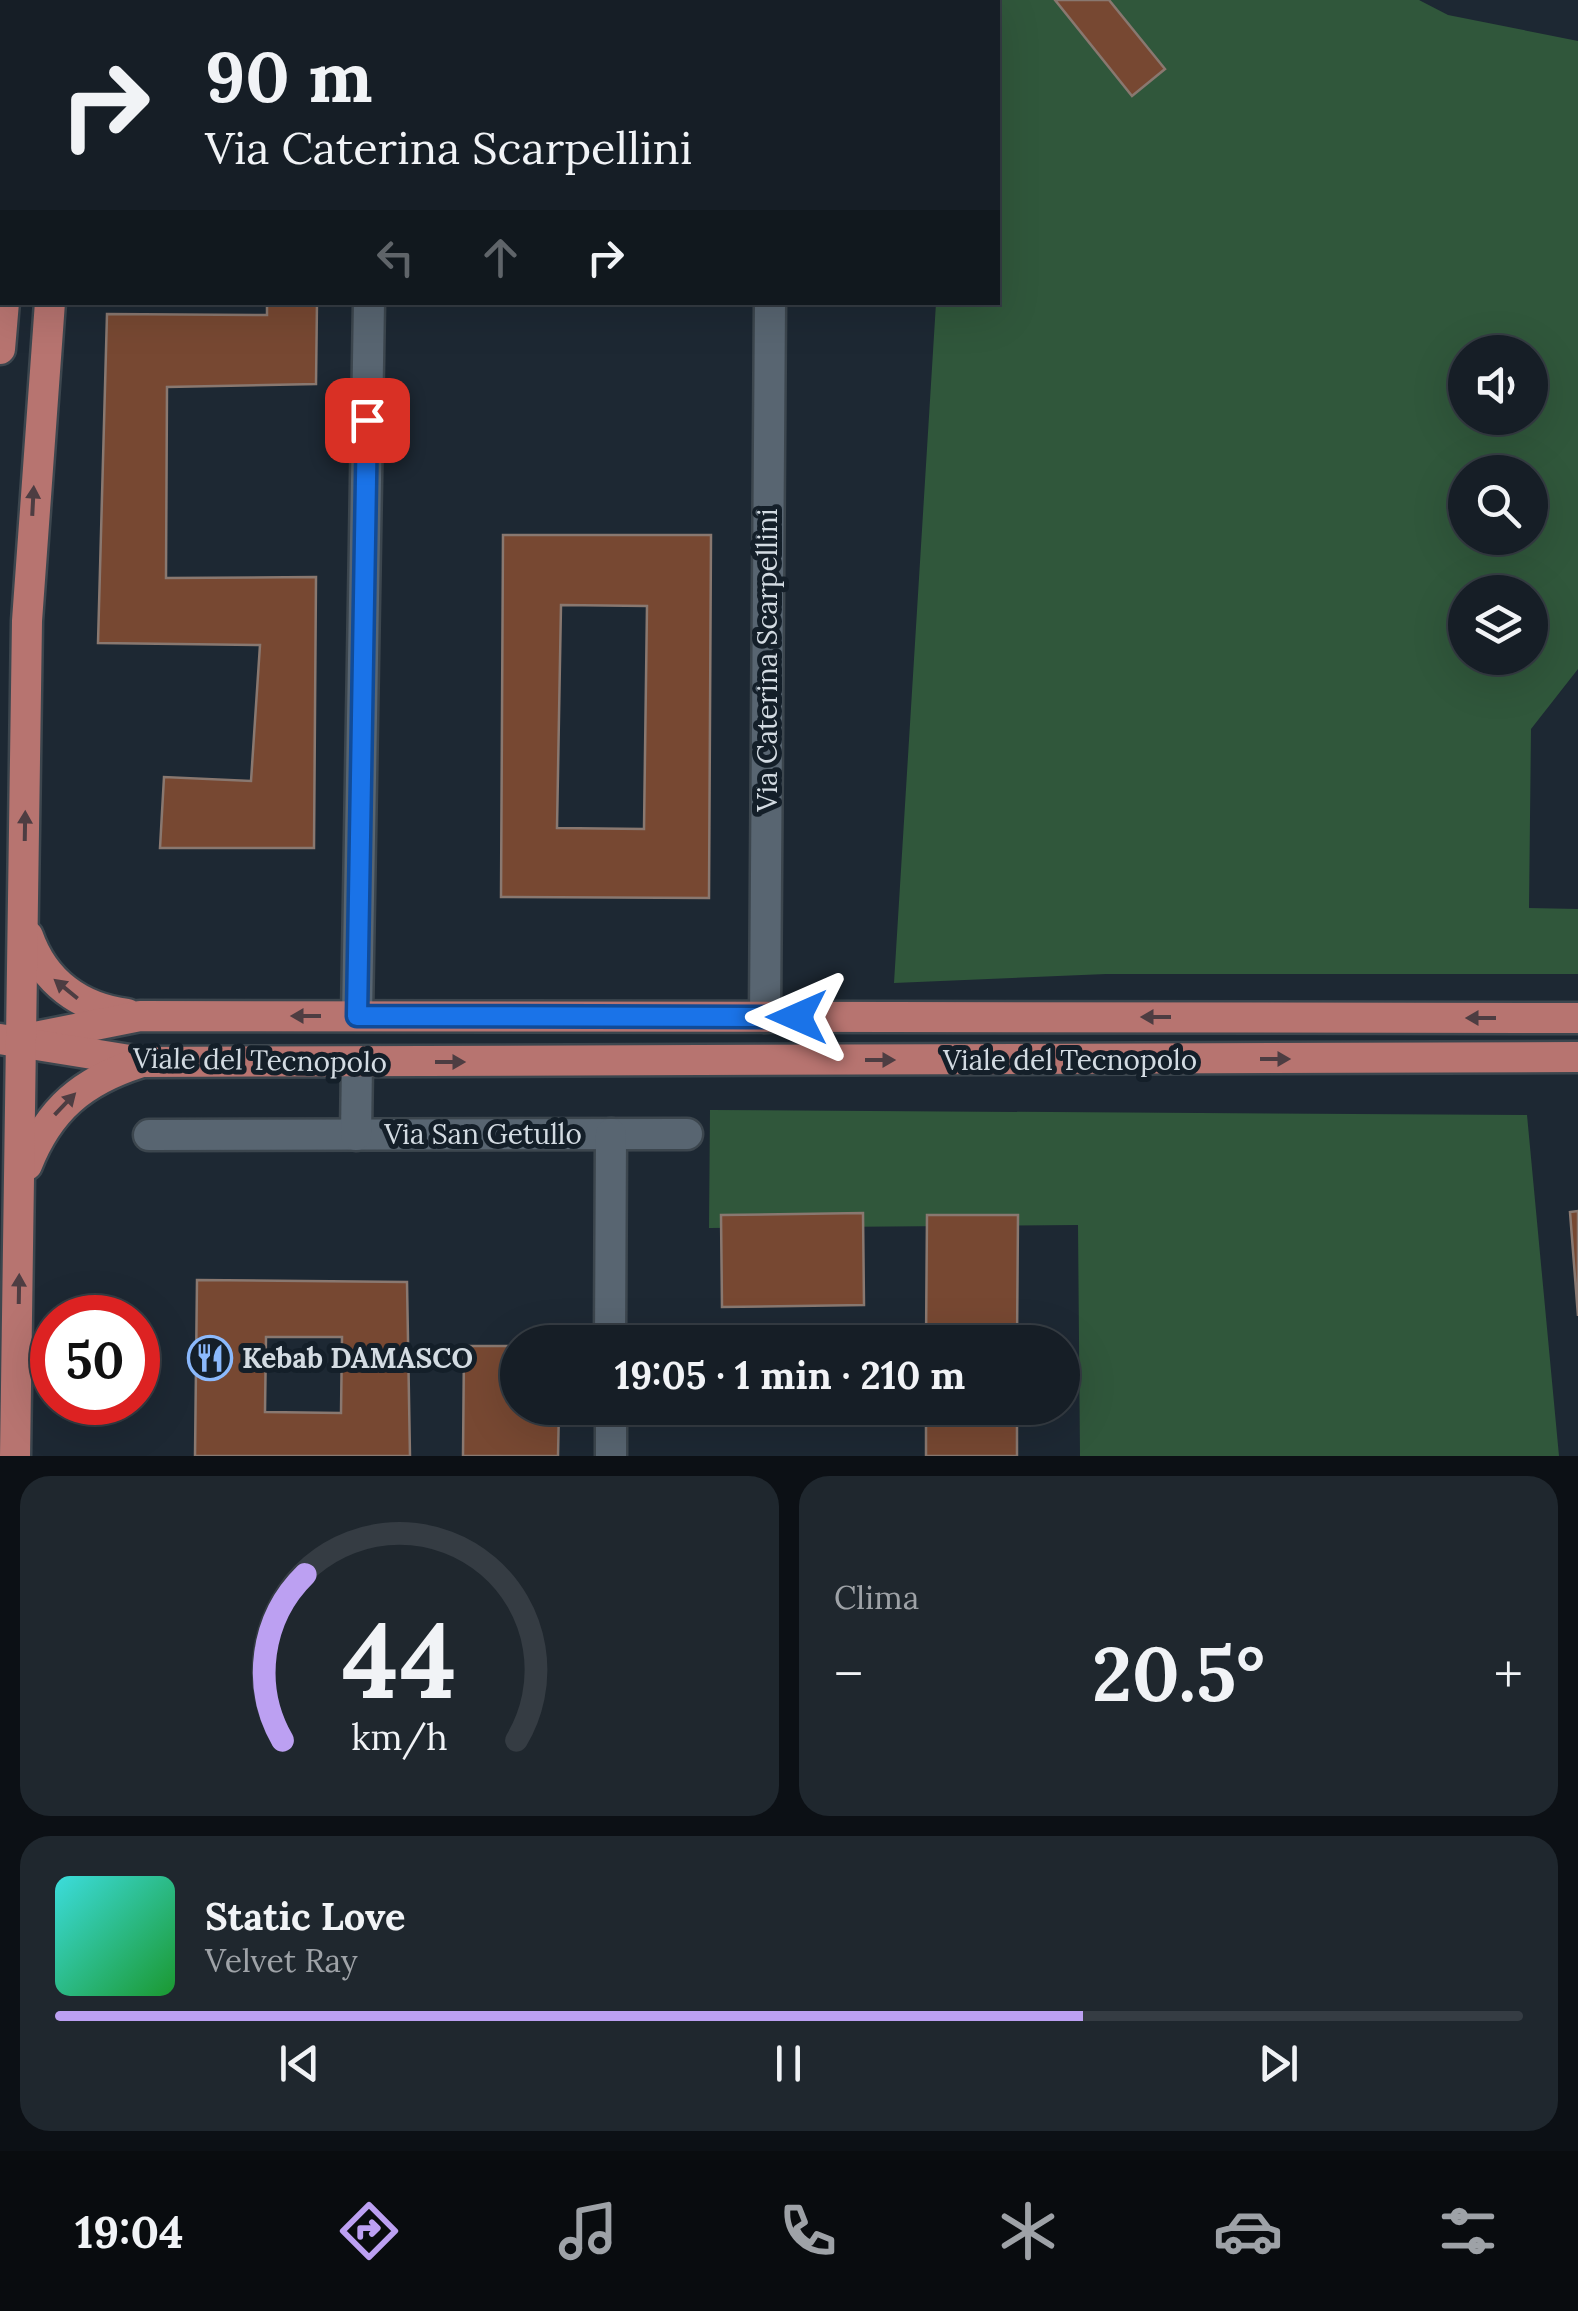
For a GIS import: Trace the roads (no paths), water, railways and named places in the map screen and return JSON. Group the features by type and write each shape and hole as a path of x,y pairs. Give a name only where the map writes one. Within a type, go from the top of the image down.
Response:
{"main road":[{"path":"0,348 4,305"},
{"path":"14,1456 22,1180 11,1039 24,923 28,592 50,305"},
{"path":"24,923 42,966 73,996 96,1009 140,1016"},
{"name":"Viale del Tecnopolo","path":"11,1039 140,1016 1578,1018"},
{"name":"Viale del Tecnopolo","path":"11,1039 142,1062 1578,1058"},
{"path":"22,1180 40,1135 62,1105 86,1084 142,1062"}],"street":[{"path":"357,1016 369,305"},
{"name":"Via Caterina Scarpellini","path":"765,1016 770,305"},
{"name":"Via San Getullo","path":"356,1135 357,1062"},
{"name":"Via San Getullo","path":"610,1134 610,1325"},
{"name":"Via San Getullo","path":"149,1135 688,1134"},
{"path":"611,1425 611,1456"}],"place":[{"name":"Kebab DAMASCO","path":"210,1358"}]}
